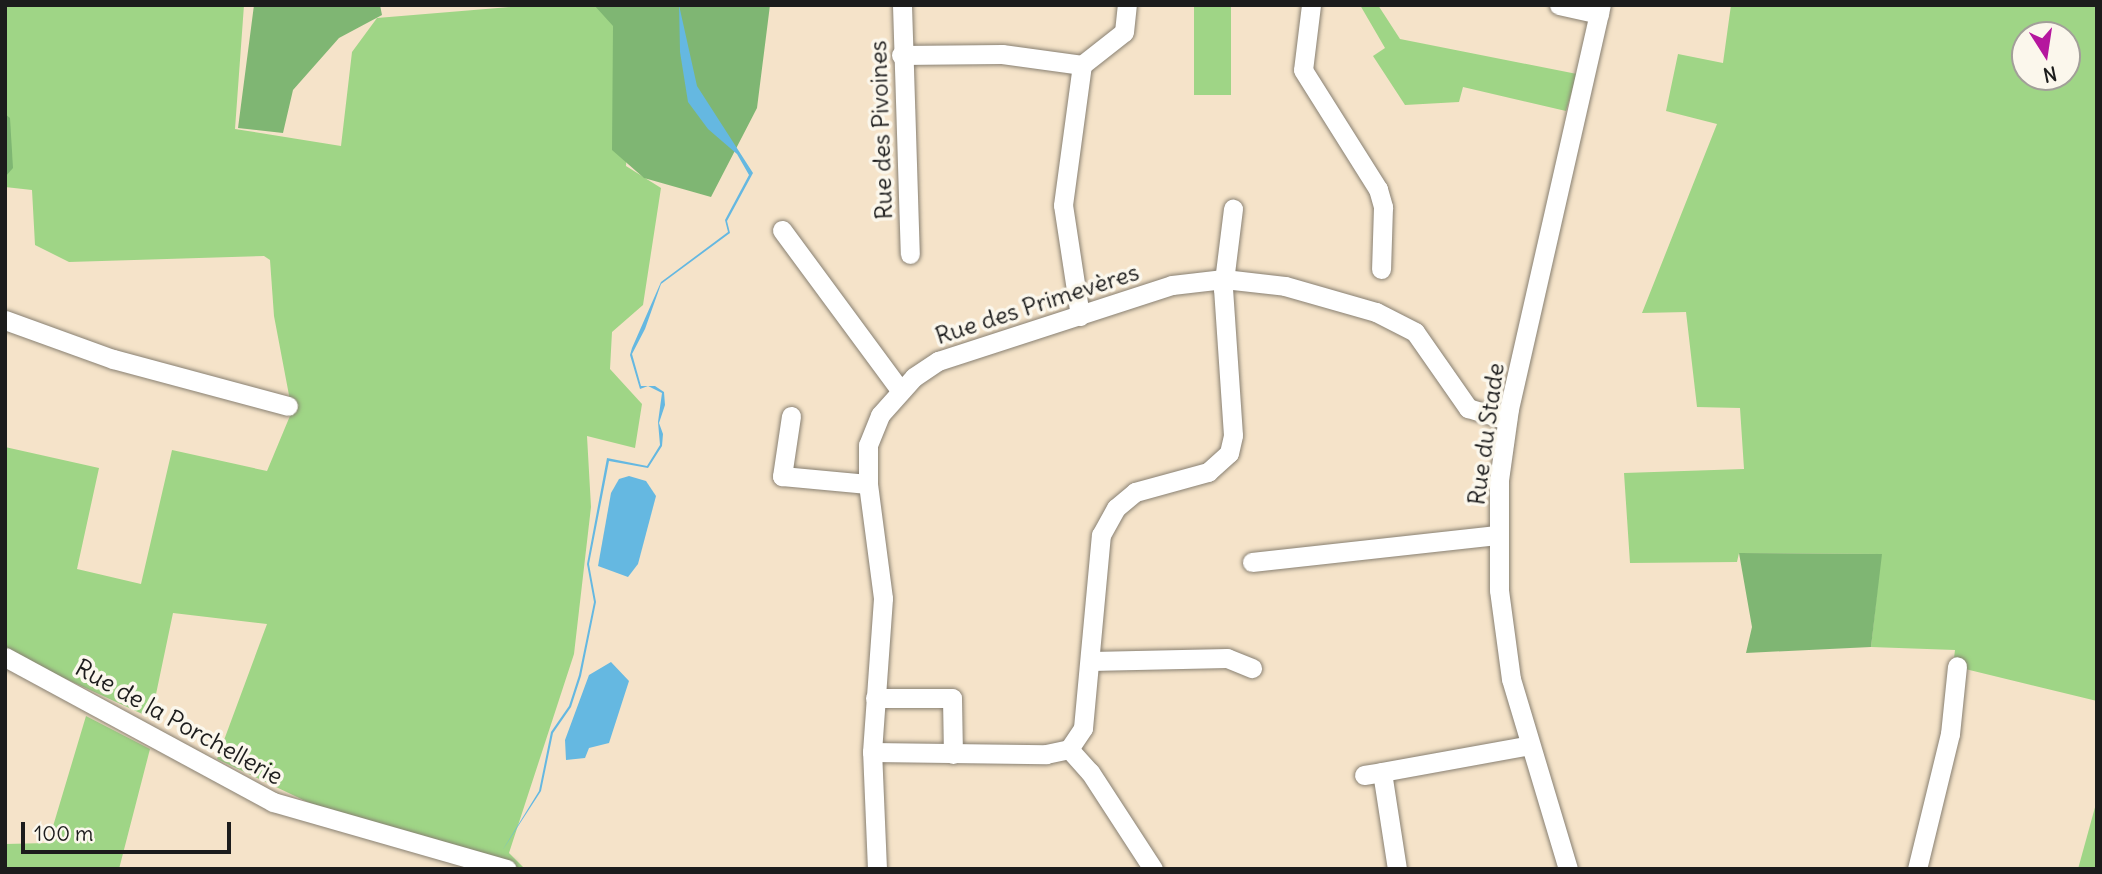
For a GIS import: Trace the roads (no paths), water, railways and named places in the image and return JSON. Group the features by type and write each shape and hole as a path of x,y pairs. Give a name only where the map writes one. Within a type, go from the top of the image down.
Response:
{"street":[{"name":"Rue des Pivoines","path":"902,5 901,55 910,254"},
{"path":"1080,316 1063,205 1082,65 1124,32 1127,5"},
{"path":"1311,5 1303,70 1378,189 1382,207 1381,269"},
{"path":"1559,5 1600,10"},
{"name":"Rue du Stade","path":"1568,869 1530,746 1504,638 1497,535 1507,420 1600,10"},
{"path":"901,55 1002,54 1082,65"},
{"path":"872,752 1045,754 1069,749 1083,728 1101,535 1116,509 1135,492 1208,472 1229,453 1233,435 1224,279 1233,209"},
{"path":"782,230 900,390"},
{"name":"Rue des Primevères","path":"877,869 872,752 883,572 868,484 868,445 880,415 900,390 938,361 1172,285 1224,279 1285,286 1376,312 1415,332 1468,408 1507,420"},
{"path":"5,320 22,322 113,359 288,406"},
{"path":"791,416 782,476 868,484"},
{"path":"1252,562 1497,535"},
{"name":"Rue de la Porchellerie","path":"5,657 273,802 377,834 454,850 507,869"},
{"path":"1091,661 1227,658 1252,668"},
{"path":"1917,869 1950,734 1957,666"},
{"path":"875,698 952,698 953,754"},
{"path":"1397,869 1373,774 1530,746"},
{"path":"1069,749 1090,772 1153,869"}],"water":[{"path":"679,5 697,86 753,173 727,221 730,233 661,284 645,329 632,354 641,386 648,386 640,389 630,355 661,282 728,232 725,220 749,175 737,154 708,129 688,102 680,52"},
{"path":"648,386 655,386 664,392 665,405 659,423 663,434 662,446 648,468 609,461 589,564 596,602 581,676 571,707 553,733 541,791 502,851 539,791 551,732 569,706 579,675 594,602 587,564 607,458 647,466 660,445 658,422 662,393"},
{"path":"629,476 646,481 656,496 638,564 628,577 598,566 611,493 619,479"},
{"path":"611,662 629,681 609,743 589,748 585,758 566,760 565,740 589,675"}]}
